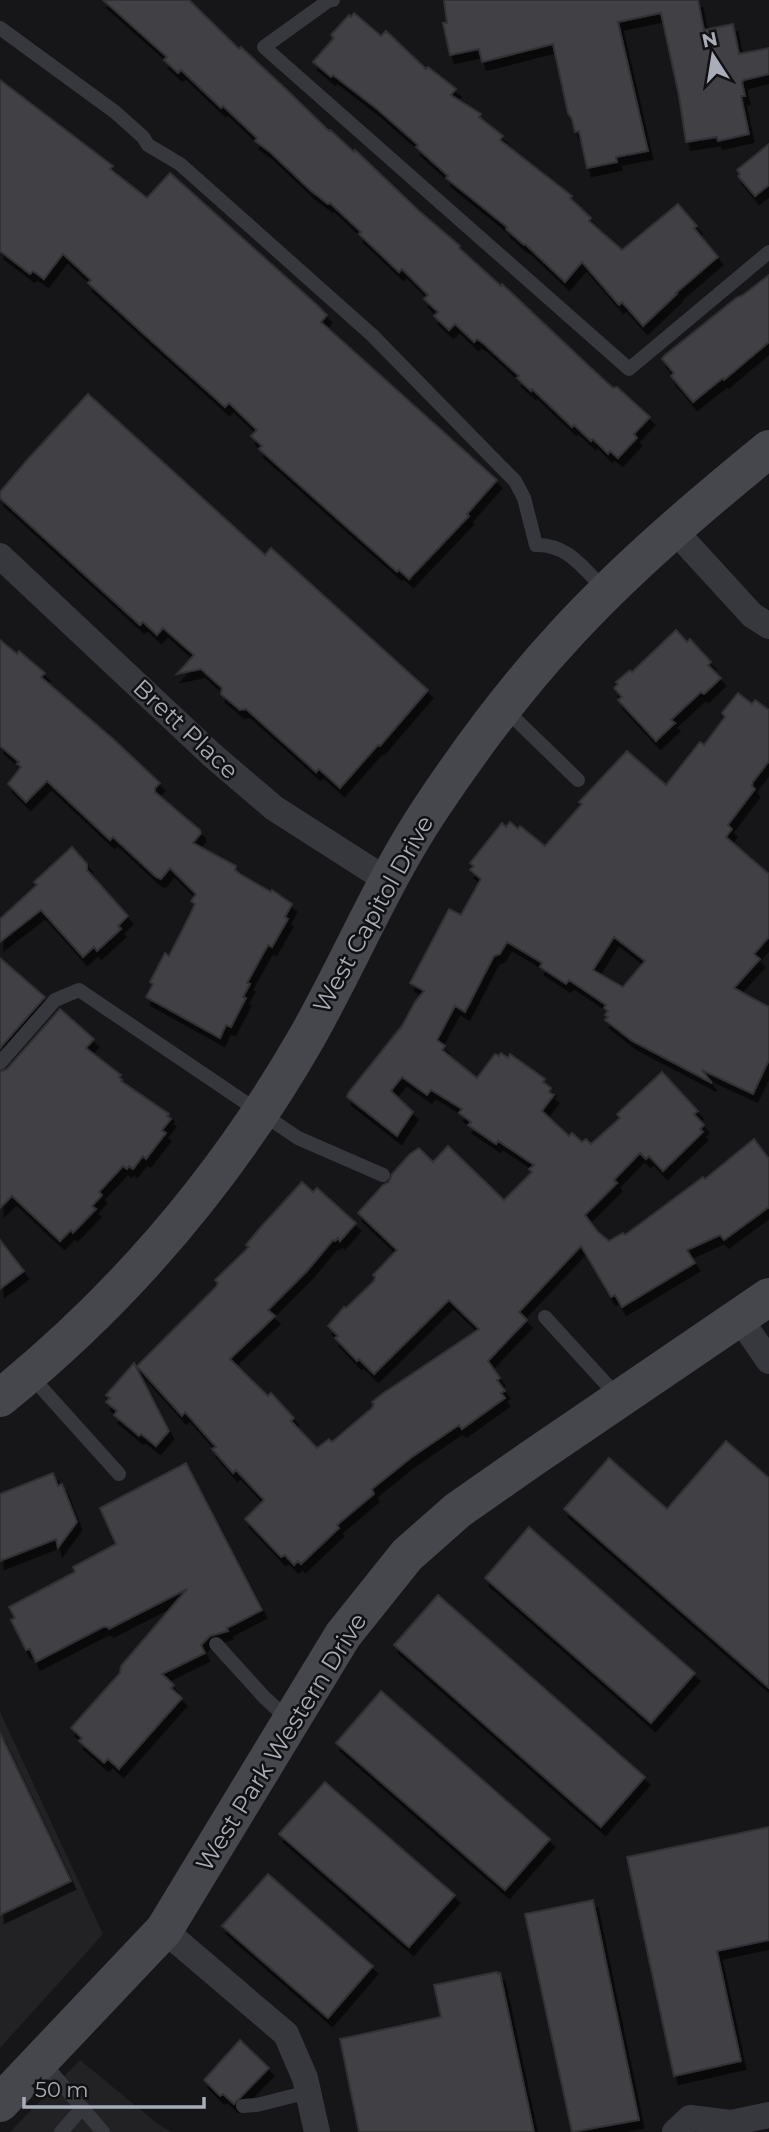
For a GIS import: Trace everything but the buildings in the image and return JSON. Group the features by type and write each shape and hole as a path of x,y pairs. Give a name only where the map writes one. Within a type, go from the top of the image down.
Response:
{"street":[{"name":"West Capitol Drive","path":"0,1398 119,1289 166,1239 222,1168 260,1114 307,1037 388,881 435,803 503,707 562,638 608,592 708,500 769,449"},
{"path":"675,531 752,615 769,626"},
{"name":"Brett Place","path":"0,556 212,755 274,808 388,881"},
{"path":"755,1308 769,1361"},
{"name":"West Park Western Drive","path":"0,2103 164,1930 343,1635 407,1555 458,1510 755,1308"},
{"path":"164,1930 286,2034 305,2077 317,2132"},
{"path":"675,2132 690,2118 731,2123 769,2115"}],"lane":[{"path":"333,0 264,47 629,369 769,252"},
{"path":"0,28 115,112 143,137 148,145 180,164 340,305 515,481 524,498 536,545 551,545 567,552 608,592"},
{"path":"503,707 578,780"},
{"path":"0,1063 55,1000 79,990 298,1138 383,1175"},
{"path":"545,1317 620,1399"},
{"path":"29,1374 119,1474"},
{"path":"216,1644 264,1697 291,1722"},
{"path":"41,2059 103,2132"},
{"path":"243,2106 308,2092"},
{"path":"61,2132 82,2108"}],"shaded area":[{"path":"0,1712 103,1934 0,2048"},
{"path":"80,2060 154,2121 171,2132 10,2132"}]}
